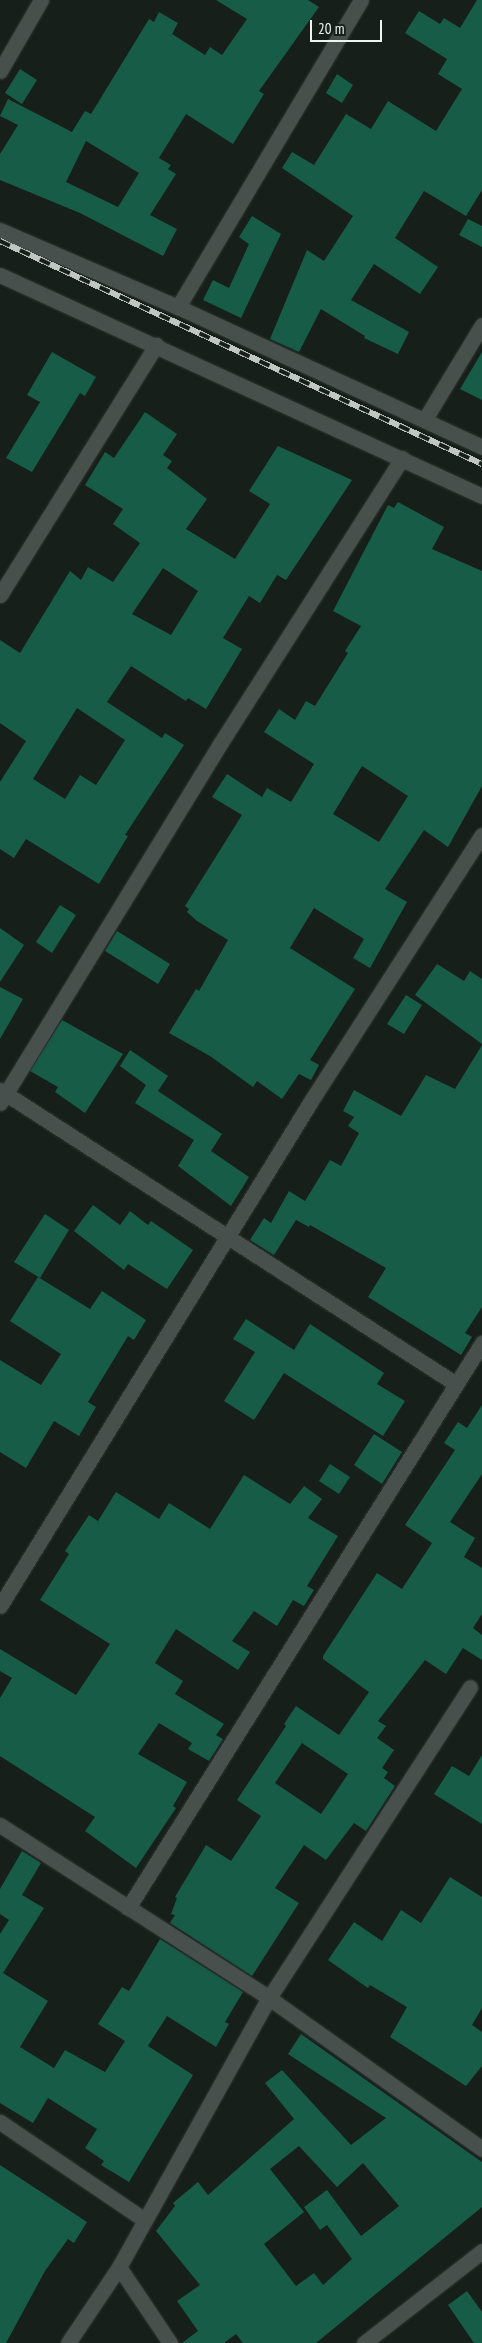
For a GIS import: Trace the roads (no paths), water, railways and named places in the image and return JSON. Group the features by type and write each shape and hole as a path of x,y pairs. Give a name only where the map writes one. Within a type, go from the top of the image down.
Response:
{"street":[{"path":"0,72 41,0"},
{"path":"178,307 361,0"},
{"path":"0,230 178,307 482,447"},
{"path":"0,275 482,496"},
{"path":"425,420 482,326"},
{"path":"0,595 156,345"},
{"path":"402,458 220,744 2,1096 229,1234 456,1384"},
{"path":"0,1606 229,1234 482,835"},
{"path":"128,1908 482,1343"},
{"path":"68,2343 118,2267 143,2219 269,1998 470,1687"},
{"path":"0,1825 269,1998 482,2148"},
{"path":"0,2122 143,2219"},
{"path":"364,2343 482,2251"},
{"path":"118,2267 170,2343"}],"railway":[{"path":"0,241 482,464"}]}
